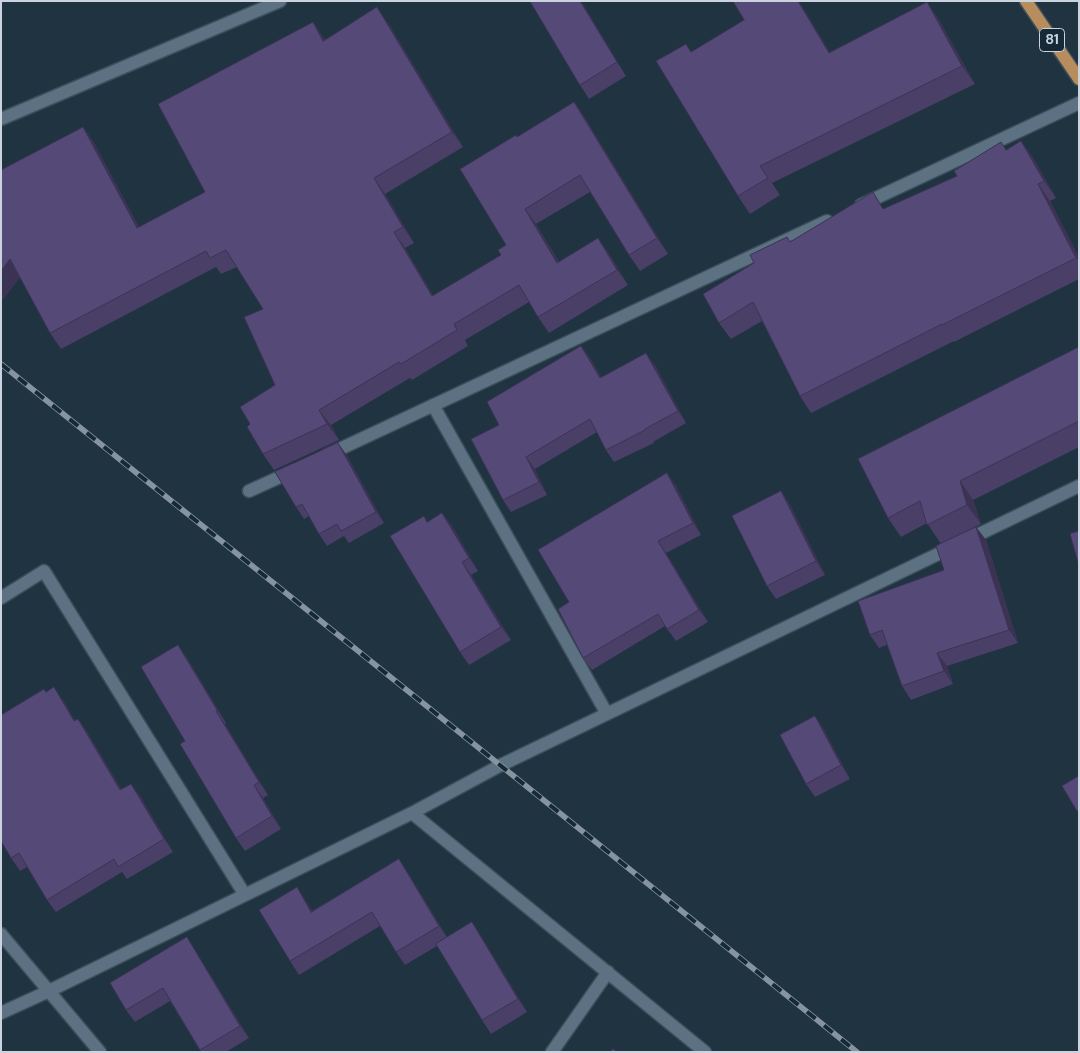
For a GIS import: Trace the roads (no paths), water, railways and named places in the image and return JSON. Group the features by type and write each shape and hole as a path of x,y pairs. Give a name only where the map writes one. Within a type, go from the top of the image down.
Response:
{"main road":[{"name":"81","path":"1026,1 1079,79"}],"street":[{"path":"1,119 280,1"},
{"path":"319,459 1079,103"},
{"path":"433,405 607,714"},
{"path":"248,492 301,467"},
{"path":"1,1013 412,813 501,765 1079,486"},
{"path":"1,598 44,571 245,895"},
{"path":"412,813 705,1052"},
{"path":"1,934 100,1052"},
{"path":"552,1052 608,972"}],"railway":[{"path":"1,364 857,1052"}]}
